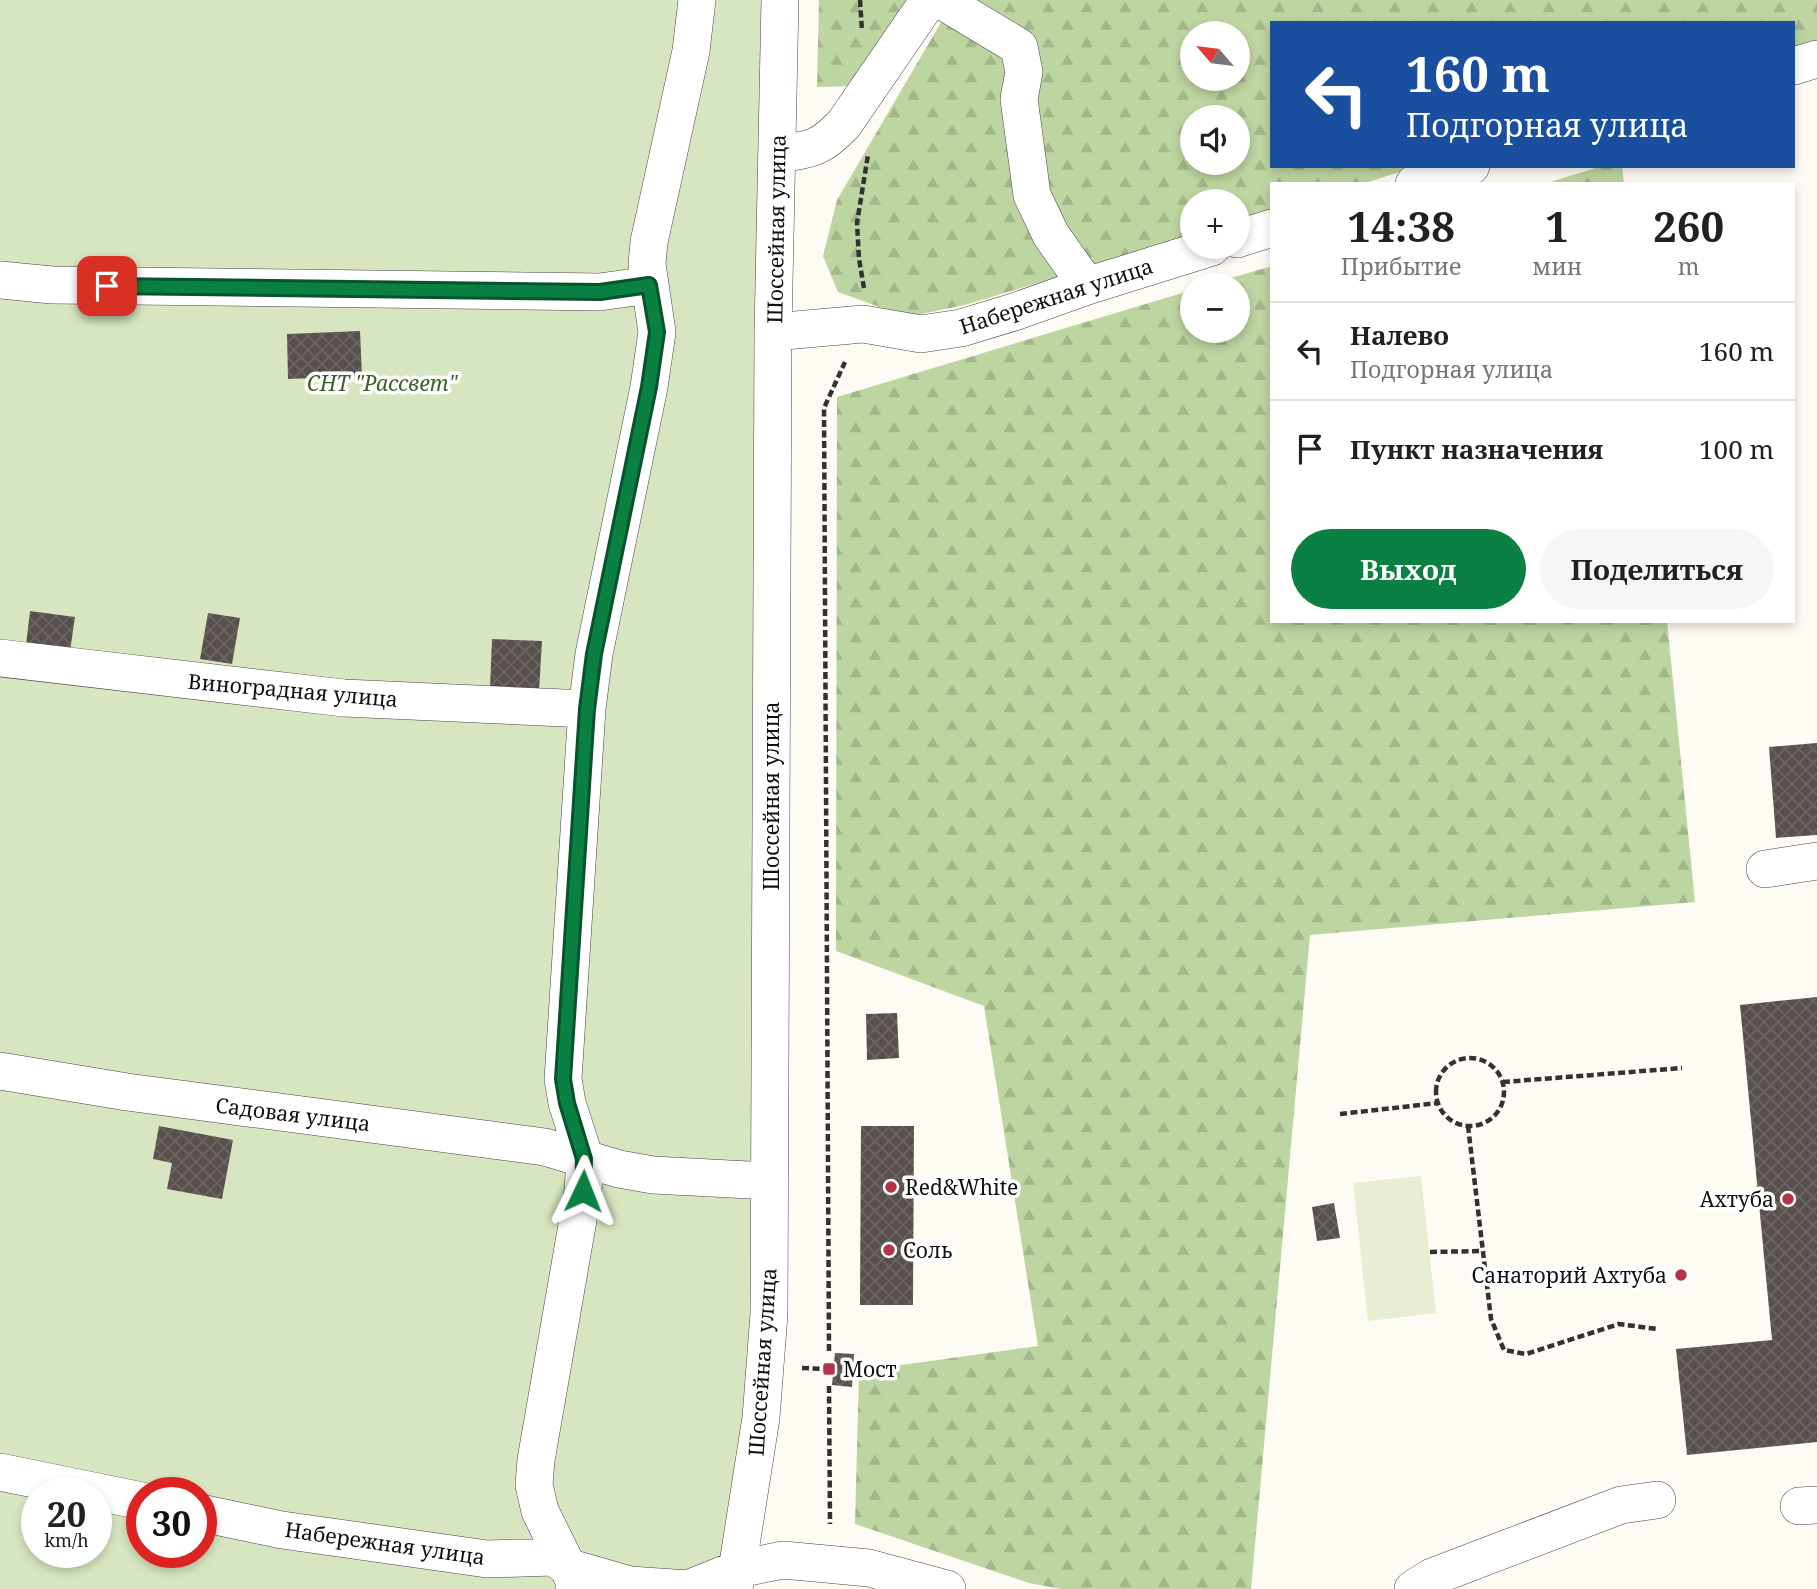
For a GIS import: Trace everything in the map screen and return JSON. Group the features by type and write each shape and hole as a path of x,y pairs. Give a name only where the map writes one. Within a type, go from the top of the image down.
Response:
{"street":[{"path":"571,1578 560,1548 550,1534 540,1511 534,1485 536,1460 583,1191 584,1159 567,1103 563,1079 587,709 594,654 649,387 657,332 647,264 649,242 691,51 697,0"},
{"name":"Шоссейная улица","path":"736,1579 761,1418 769,1314 773,332 780,0"},
{"path":"778,154 816,148 830,139 844,124 929,0"},
{"path":"941,0 1019,47 1024,72 1019,99 1032,195 1051,235 1087,286"},
{"path":"1795,66 1817,58"},
{"path":"1420,182 1465,168"},
{"path":"1250,235 1270,229"},
{"name":"Набережная улица","path":"773,332 863,324 921,334 961,328 1180,257"},
{"path":"0,280 52,285 600,292 649,285"},
{"name":"Виноградная улица","path":"0,659 344,698 587,709"},
{"path":"1765,869 1817,861"},
{"name":"Садовая улица","path":"0,1071 127,1093 502,1140 545,1147 653,1175 769,1181"},
{"path":"0,1472 126,1498"},
{"path":"1413,1589 1432,1577 1621,1505 1657,1500"},
{"name":"Набережная улица","path":"217,1516 282,1530 487,1559 554,1558 571,1578 688,1589 736,1579"},
{"path":"736,1579 783,1560 869,1567 947,1589"}],"path":[{"path":"860,0 867,91"},
{"path":"829,1351 824,408 863,324 866,299 859,259 857,223 868,152"},
{"path":"1470,1058 1490,1064 1503,1082 1502,1104 1497,1113 1489,1121 1479,1125 1468,1126 1449,1119 1438,1103 1436,1092 1442,1072 1460,1060 1470,1058"},
{"path":"1503,1082 1682,1068"},
{"path":"1340,1114 1438,1103"},
{"path":"1468,1126 1490,1319 1504,1350 1526,1354 1619,1324 1657,1329"},
{"path":"1430,1252 1481,1251"},
{"path":"829,1386 830,1524"}],"green space":[{"name":"СНТ \"Рассвет\"","path":"0,0 766,0 762,1042 749,1408 720,1589 0,1589"},
{"path":"819,0 913,0 853,86 817,87"},
{"path":"954,0 1817,0 1817,42 1795,49 1795,21 1270,21 1270,168 1412,168 1368,182 1270,182 1270,212 1250,218 1250,189 1180,189 1180,240 965,305 907,317 838,292 823,256 837,200"},
{"path":"1596,168 1622,168 1624,182 1550,182"},
{"path":"1270,267 1270,623 1667,623 1695,902 1310,935 1251,1589 1061,1589 1029,1583 855,1524 859,1371 1038,1346 984,1006 836,951 837,397 1180,294 1180,343 1250,343 1248,273"},
{"path":"1421,1176 1436,1313 1368,1321 1353,1183"}],"building":[{"path":"360,331 362,376 288,379 287,334"},
{"path":"30,611 75,617 70,651 26,646"},
{"path":"208,613 240,618 232,664 200,659"},
{"path":"492,639 542,641 539,691 490,688"},
{"path":"1817,743 1817,835 1776,838 1769,747"},
{"name":"Ахтуба","path":"1817,997 1817,1442 1687,1455 1676,1349 1772,1340 1740,1005"},
{"path":"897,1013 899,1058 867,1060 866,1014"},
{"path":"159,1126 233,1140 222,1199 167,1189 172,1163 153,1159"},
{"path":"861,1126 914,1126 913,1305 860,1305"},
{"path":"1334,1203 1340,1238 1317,1241 1312,1207"},
{"path":"835,1353 854,1354 852,1387 832,1385"}],"place":[{"name":"Red&White","path":"891,1187"},
{"name":"Ахтуба","path":"1788,1199"},
{"name":"Соль","path":"889,1250"},
{"name":"Санаторий Ахтуба","path":"1681,1275"},
{"name":"Мост","path":"829,1369"}],"route":[{"path":"107,286 600,292 649,285 657,332 649,387 594,654 587,709 563,1079 567,1103 584,1159 583,1191"}]}
